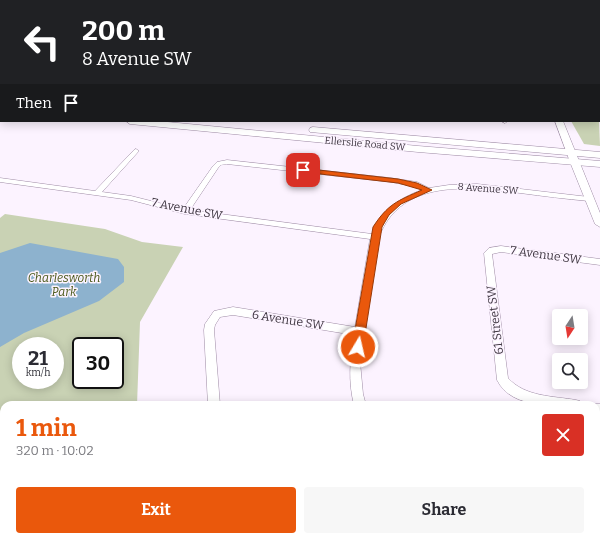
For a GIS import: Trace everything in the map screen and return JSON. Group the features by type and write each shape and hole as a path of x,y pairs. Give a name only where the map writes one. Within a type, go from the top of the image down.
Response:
{"main road":[{"name":"Ellerslie Road SW","path":"140,122 418,149 600,164"},
{"name":"Ellerslie Road SW","path":"227,122 600,154"},
{"path":"418,149 473,150 562,156 571,152"},
{"path":"574,162 576,159 584,158 600,159"}],"street":[{"path":"559,122 574,162 600,224"},
{"path":"96,194 136,151"},
{"name":"8 Avenue SW","path":"185,212 214,167 222,162 391,180 414,184 428,190 476,186 589,199"},
{"name":"7 Avenue SW","path":"0,180 138,200 185,212 375,237"},
{"path":"359,401 357,394 355,362 375,237 381,221 392,208 407,198 428,190"},
{"name":"7 Avenue SW","path":"492,250 501,249 600,262"},
{"name":"61 Street SW","path":"492,250 488,253 488,257 503,380 510,389 522,395 554,401"},
{"name":"6 Avenue SW","path":"214,401 209,330 210,324 217,314 233,311 360,332"}],"green space":[{"path":"572,122 599,122 600,146 584,144"},
{"name":"Charlesworth Park","path":"5,214 105,229 142,242 183,247 140,322 137,401 0,401 0,218"}],"water":[{"path":"30,243 118,259 124,267 124,282 99,301 17,337 12,337 12,340 0,347 0,253"}],"route":[{"path":"303,170 406,182 428,190 407,198 392,208 386,213 378,227 375,237 358,347"}]}
